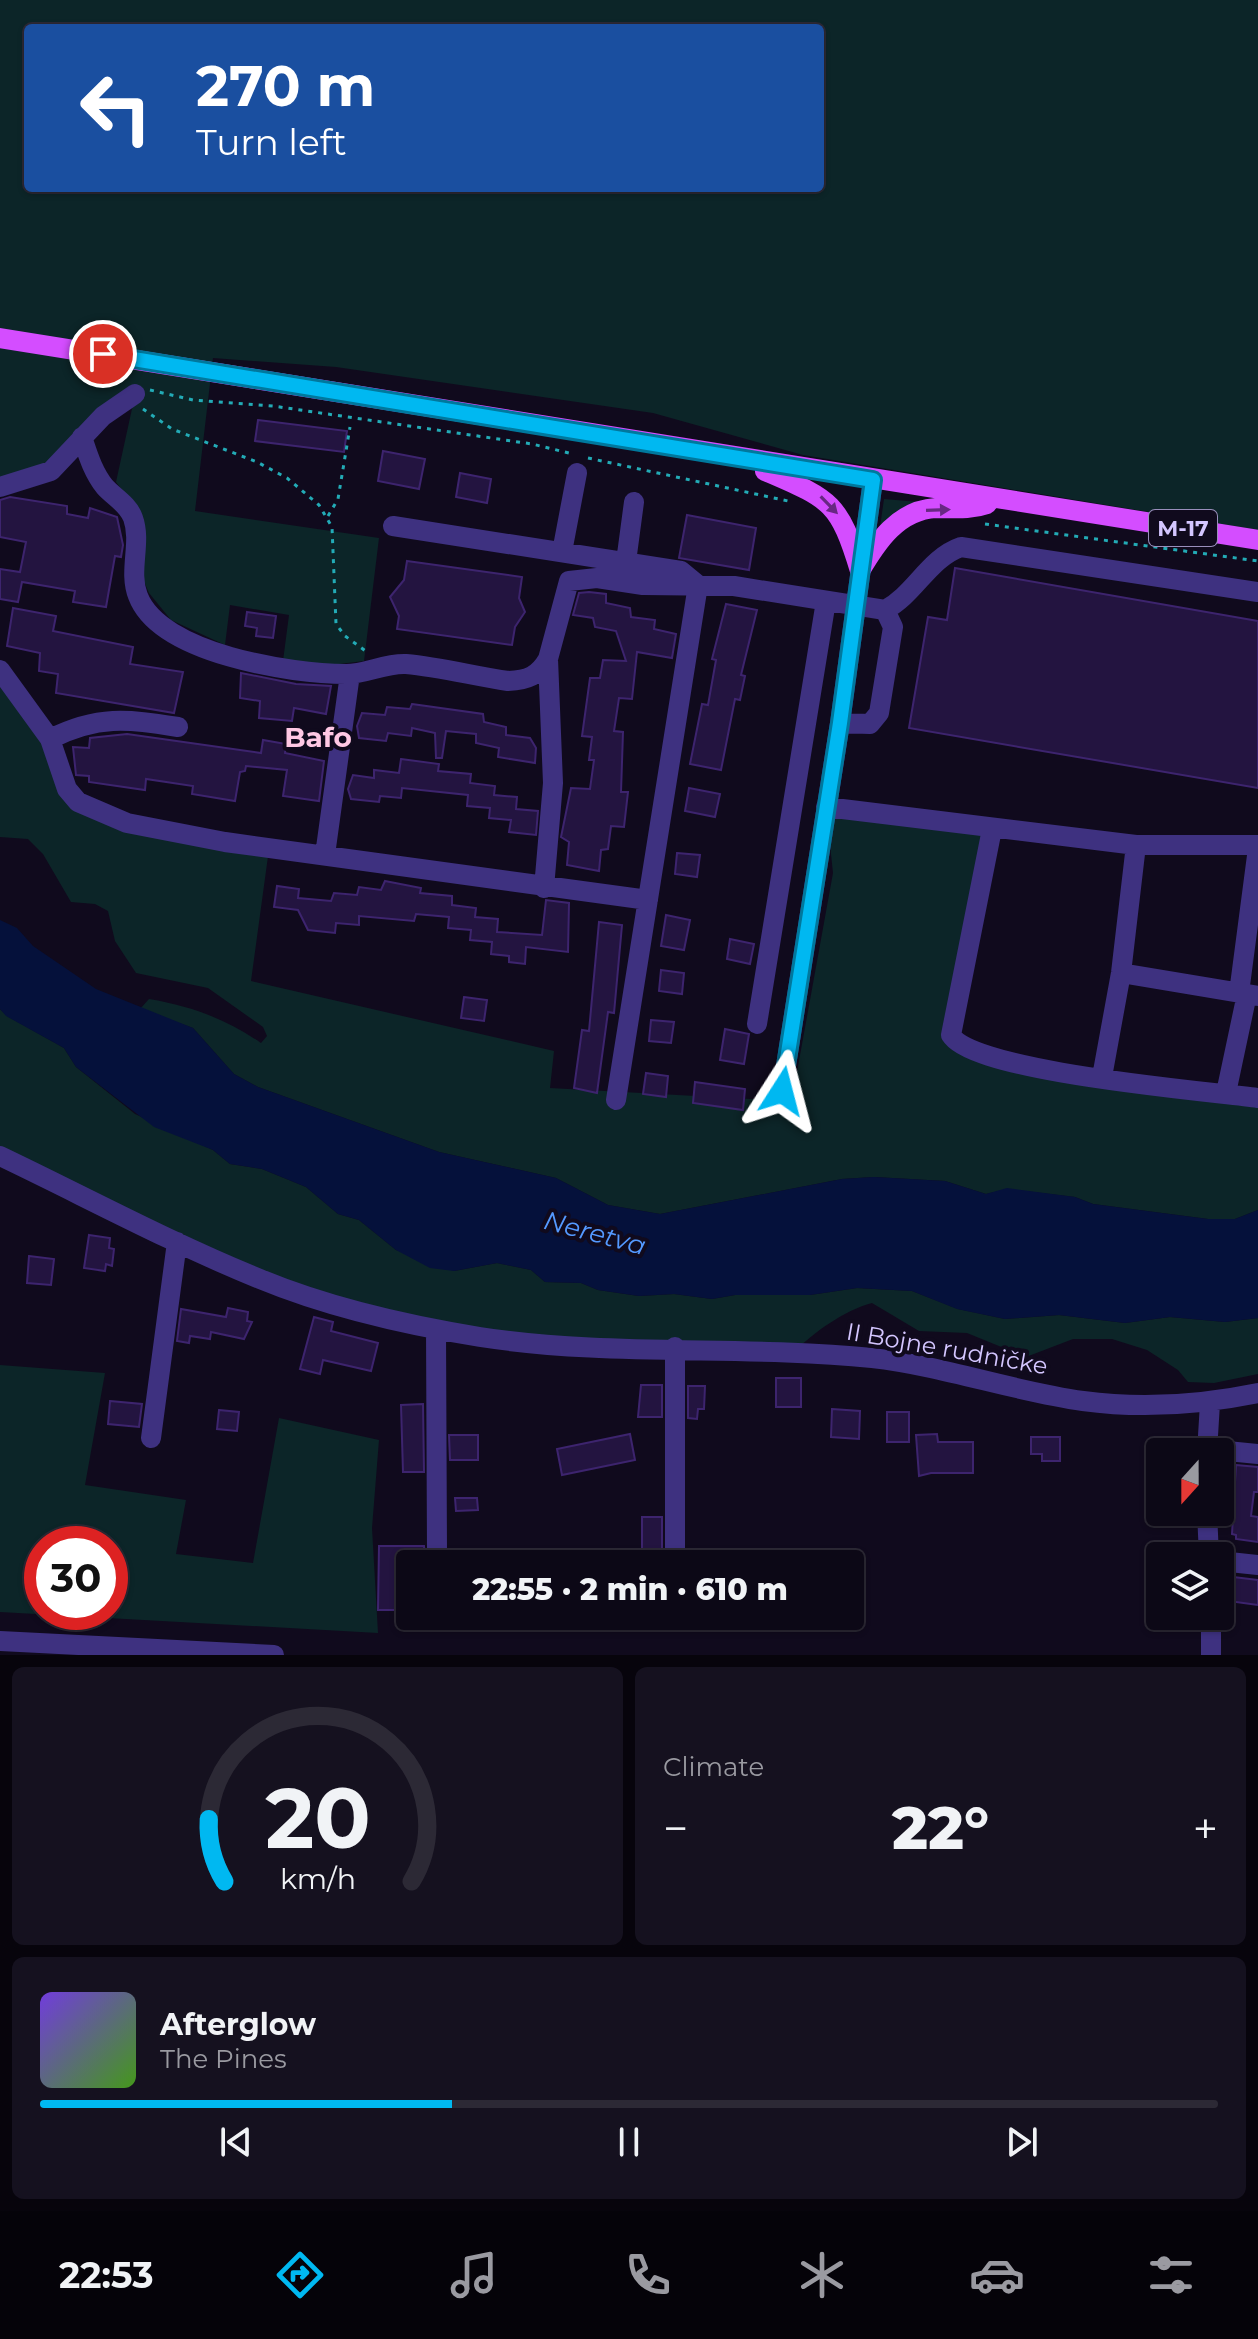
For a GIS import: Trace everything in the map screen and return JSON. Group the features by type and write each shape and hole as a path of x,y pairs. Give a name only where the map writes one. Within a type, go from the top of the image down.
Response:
{"main road":[{"name":"M-17","path":"0,338 1258,540"},
{"path":"735,458 809,489 830,504 849,532 860,571"},
{"path":"860,571 884,532 912,515 934,508 977,507 999,500"}],"street":[{"path":"0,487 51,471 133,387"},
{"path":"82,437 94,471 132,515 136,533 134,581 146,611 188,641 267,667 350,674 381,665 405,664 508,681 535,675 548,659"},
{"path":"562,552 577,473"},
{"path":"782,1091 840,723 873,480"},
{"path":"626,562 634,502"},
{"path":"393,526 681,571 698,585"},
{"path":"544,888 553,783 548,659 569,581 597,578 643,585 734,586 885,610 895,604 941,557 961,547 1258,592"},
{"path":"616,1100 698,585"},
{"path":"757,1024 826,601"},
{"path":"840,723 870,724 879,713 893,627 885,610"},
{"path":"0,670 50,739 67,789 78,802 99,813 173,833 544,888 648,900"},
{"path":"325,855 350,674"},
{"path":"50,739 83,725 118,718 178,727"},
{"path":"826,807 1136,845 1258,847 1248,994 1226,1093"},
{"path":"992,829 951,1035 960,1047 996,1059 1064,1074 1258,1098"},
{"path":"1102,1077 1121,973 1136,845"},
{"path":"1121,973 1248,994"},
{"name":"II Bojne rudničke","path":"0,1156 177,1242 276,1285 349,1309 436,1329 546,1345 675,1347 874,1358 1082,1401 1147,1406 1210,1403 1258,1393"},
{"path":"151,1438 177,1242"},
{"path":"436,1329 437,1550"},
{"path":"675,1347 675,1550"},
{"path":"1208,1438 1210,1403"},
{"path":"1234,1452 1258,1454"},
{"path":"1234,1562 1258,1565"},
{"path":"1211,1630 1211,1655"},
{"path":"0,1641 274,1655"}],"path":[{"path":"102,372 133,387 193,400 273,406 532,444 791,502"},
{"path":"133,387 148,415 159,423 226,448 287,478 328,516 333,543 336,624 345,636 381,665"},
{"path":"328,516 338,499 350,427"},
{"path":"979,524 1258,561"}],"green space":[{"path":"0,0 1258,0 1258,530 803,455 653,413 336,367 213,358 195,511 379,538 364,661 331,665 283,661 289,615 230,605 225,645 171,620 149,593 139,570 142,516 116,482 135,395 61,463 0,487"},
{"path":"884,499 919,502 880,527"},
{"path":"0,670 78,802 269,849 251,981 554,1051 550,1088 786,1101 793,1094 833,873 826,807 992,829 951,1035 961,1047 1258,1098 1258,1210 1235,1219 1208,1219 1093,1204 1075,1197 1007,1189 986,1194 945,1181 874,1177 842,1179 660,1214 608,1205 556,1178 439,1152 258,1087 234,1074 193,1028 140,1009 149,999 179,1005 221,1020 261,1043 267,1036 263,1027 208,988 136,973 115,941 108,911 95,904 71,902 43,854 28,839 0,837"},
{"path":"0,1009 64,1048 76,1067 135,1114 213,1150 230,1164 262,1169 306,1187 338,1214 359,1220 396,1250 454,1271 497,1263 531,1270 545,1282 581,1283 598,1290 639,1296 674,1294 712,1299 735,1295 810,1295 857,1288 912,1291 958,1309 1005,1319 1059,1315 1125,1323 1170,1317 1225,1322 1258,1318 1258,1374 1214,1383 1188,1382 1178,1370 1147,1350 1112,1339 1073,1339 1026,1357 967,1333 919,1331 872,1303 830,1323 794,1352 598,1348 349,1309 0,1156"},
{"path":"0,1365 105,1373 85,1485 186,1500 176,1554 253,1563 279,1418 379,1440 372,1528 378,1633 128,1619 128,1526 24,1526 24,1613 0,1612"}],"water":[{"name":"Neretva","path":"0,920 17,928 33,946 96,989 193,1028 234,1074 258,1087 439,1152 556,1178 608,1205 660,1214 842,1179 874,1177 945,1181 986,1194 1007,1188 1075,1197 1093,1204 1208,1219 1235,1219 1258,1210 1258,1318 1225,1322 1170,1317 1125,1323 1059,1315 1005,1319 957,1309 912,1291 857,1288 810,1295 735,1295 712,1299 674,1294 639,1296 598,1290 581,1283 545,1282 531,1270 497,1263 454,1271 430,1268 396,1250 359,1220 338,1214 306,1187 262,1169 230,1164 213,1150 154,1127 76,1067 64,1048 6,1016 0,1009"}],"building":[{"path":"258,420 347,431 344,452 255,441"},
{"path":"383,451 425,459 419,489 378,481"},
{"path":"460,473 491,479 487,503 456,497"},
{"path":"10,497 67,506 67,514 88,518 90,508 117,517 123,545 121,557 115,556 106,607 73,602 75,591 22,582 18,602 0,599 0,569 20,572 26,542 0,537 0,500"},
{"path":"687,515 756,528 749,570 679,558"},
{"path":"407,561 522,577 519,598 525,612 515,627 512,645 397,629 399,616 390,597 404,580"},
{"path":"955,568 1258,621 1258,788 909,728 928,617 947,620"},
{"path":"579,593 606,594 606,603 630,608 631,617 655,620 654,629 676,634 672,658 637,652 632,699 619,698 614,731 623,732 621,792 628,792 624,827 611,826 608,849 601,850 599,871 567,865 569,842 561,837 571,788 590,789 594,760 589,760 592,737 582,736 590,678 600,678 603,660 626,661 616,631 595,627 593,618 573,615"},
{"path":"726,604 757,610 741,675 745,676 740,700 735,699 721,770 690,764 702,704 708,705 716,660 712,659"},
{"path":"13,608 56,616 53,631 133,647 130,664 183,672 174,713 56,693 58,674 39,671 40,653 7,646"},
{"path":"247,612 276,616 273,638 256,636 257,628 245,626"},
{"path":"241,673 296,684 331,686 326,714 294,708 292,721 259,718 260,701 240,698"},
{"path":"412,704 483,714 484,722 506,727 506,735 530,738 536,748 535,763 498,757 499,748 476,743 476,734 446,731 442,758 436,758 435,733 412,728 411,736 388,733 386,741 359,738 357,726 362,713 385,715 387,707 410,709"},
{"path":"127,734 261,753 263,740 286,744 285,753 324,761 319,801 283,796 287,770 246,766 245,771 240,772 235,801 192,794 193,786 146,779 145,790 89,782 89,776 76,775 73,747 89,748 90,738"},
{"path":"401,759 439,764 438,771 471,774 470,783 495,786 494,795 517,797 516,809 538,811 536,835 509,832 511,820 489,818 490,808 467,806 468,795 402,788 401,798 380,796 379,802 351,799 348,789 353,775 374,778 374,770 399,773"},
{"path":"689,788 720,794 715,817 685,811"},
{"path":"677,853 700,855 697,877 675,874"},
{"path":"385,881 421,888 420,893 452,896 452,905 476,908 475,917 498,919 497,932 542,935 546,900 569,903 568,952 526,947 525,964 509,962 509,956 491,954 492,942 470,940 471,930 448,928 449,917 416,914 414,921 359,916 359,925 336,923 335,933 308,930 298,910 274,907 277,886 299,889 298,898 331,901 334,893 357,895 359,887 381,890"},
{"path":"666,915 690,920 684,950 661,946"},
{"path":"599,922 622,925 614,1013 608,1012 597,1093 574,1088 582,1030 589,1031"},
{"path":"730,939 754,944 750,964 727,959"},
{"path":"661,970 684,973 682,994 659,991"},
{"path":"464,997 487,1000 484,1021 461,1018"},
{"path":"651,1020 674,1022 671,1043 649,1041"},
{"path":"725,1029 749,1034 744,1064 720,1060"},
{"path":"646,1073 668,1076 666,1097 643,1094"},
{"path":"695,1082 745,1089 743,1110 693,1103"},
{"path":"89,1235 110,1238 109,1248 114,1249 112,1266 106,1264 105,1271 84,1268"},
{"path":"29,1256 54,1259 51,1285 27,1283"},
{"path":"228,1308 248,1312 247,1321 252,1322 244,1339 211,1332 210,1339 190,1336 189,1343 177,1341 181,1309 226,1317"},
{"path":"314,1317 333,1322 331,1331 378,1343 371,1371 323,1360 320,1374 300,1369"},
{"path":"776,1378 801,1378 801,1407 776,1407"},
{"path":"641,1385 662,1385 662,1417 638,1417"},
{"path":"688,1386 705,1386 704,1409 698,1409 697,1419 688,1418"},
{"path":"110,1401 142,1404 139,1427 108,1424"},
{"path":"423,1404 424,1472 403,1472 401,1405"},
{"path":"832,1409 860,1411 859,1439 831,1437"},
{"path":"219,1410 239,1412 237,1431 217,1429"},
{"path":"887,1412 909,1412 909,1442 887,1442"},
{"path":"630,1434 635,1460 562,1475 557,1449"},
{"path":"937,1434 938,1442 973,1442 973,1473 919,1476 916,1435"},
{"path":"449,1435 478,1435 478,1460 450,1460"},
{"path":"1031,1437 1060,1437 1060,1461 1042,1461 1042,1454 1031,1454"},
{"path":"1236,1465 1258,1467 1258,1492 1254,1492 1251,1516 1258,1517 1258,1542 1236,1539 1236,1535 1232,1534"},
{"path":"455,1498 477,1498 478,1510 456,1511"},
{"path":"642,1517 662,1517 662,1550 642,1550"},
{"path":"379,1546 424,1546 424,1550 396,1550 396,1610 378,1610"},
{"path":"1234,1577 1258,1580 1258,1605 1234,1602"}],"district":[{"name":"Bafo","path":"318,737"}],"route":[{"path":"103,354 873,480 840,723 782,1091"}]}
